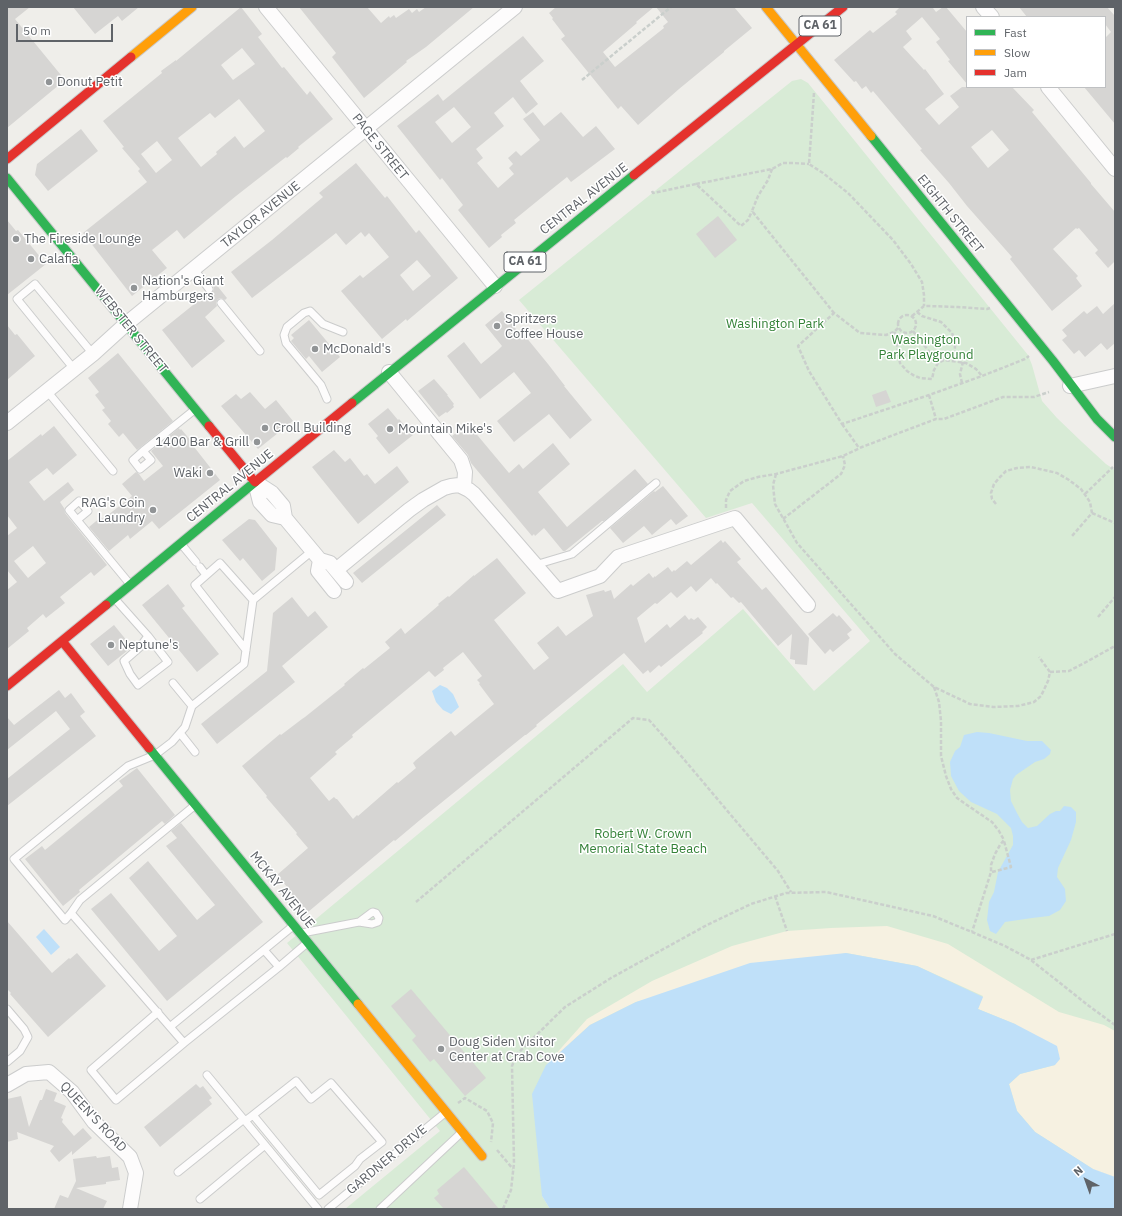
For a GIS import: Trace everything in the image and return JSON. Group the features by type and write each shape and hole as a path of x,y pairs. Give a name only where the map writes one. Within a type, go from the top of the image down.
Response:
{"main road":[{"path":"7,159 192,7"},
{"name":"EIGHTH STREET","path":"766,7 1049,357 1070,386 1097,419 1115,437"},
{"name":"CENTRAL AVENUE","path":"7,686 495,286 844,7"},
{"name":"WEBSTER STREET","path":"7,178 255,482"},
{"name":"MCKAY AVENUE","path":"62,641 482,1156"}],"street":[{"name":"PAGE STREET","path":"266,7 495,286"},
{"name":"TAYLOR AVENUE","path":"7,423 93,354 126,324 515,7"},
{"path":"983,7 991,16"},
{"path":"1049,88 1115,169"},
{"path":"389,372 461,460 465,472 464,487"},
{"path":"1070,386 1115,376"},
{"name":"WEBSTER STREET","path":"255,482 272,493 283,506 284,518 316,556 330,562 346,582"},
{"path":"336,570 423,500 451,486 459,486 464,487 474,494 558,591 600,576 618,557 735,518 808,604"},
{"path":"316,556 318,572 334,592"},
{"name":"QUEEN'S ROAD","path":"7,1085 26,1074 49,1072 72,1092 94,1122 130,1157 136,1173 130,1209"}],"lane":[{"path":"194,270 209,288"},
{"path":"74,369 17,299 35,284 93,354"},
{"path":"221,303 260,352"},
{"path":"327,399 321,385 286,343 284,335 287,327 304,313 310,311 323,324 344,332"},
{"path":"47,391 112,471"},
{"path":"144,451 194,409"},
{"path":"535,565 572,554 656,483"},
{"path":"77,520 130,585"},
{"path":"181,543 206,575"},
{"path":"195,805 80,900 65,920 14,859 128,766 155,755 172,742 185,727 192,706 244,664 253,600 316,556"},
{"path":"246,650 195,585 220,563 253,600"},
{"path":"114,598 148,636 168,662 138,685 130,674 124,661 140,647 148,636"},
{"path":"173,683 192,706"},
{"path":"180,733 195,752"},
{"path":"71,913 171,1026 184,1043"},
{"path":"300,934 359,922"},
{"path":"171,1026 294,925"},
{"path":"158,1012 91,1070 116,1100 308,942"},
{"path":"264,950 278,967"},
{"path":"7,1009 24,1029 28,1038 20,1051 7,1062"},
{"path":"208,1075 318,1209"},
{"path":"178,1172 296,1081 311,1099 331,1083 382,1142 360,1159 356,1166 319,1195 253,1115"},
{"name":"GARDNER DRIVE","path":"328,1209 446,1113"},
{"path":"380,1209 462,1132"},
{"path":"200,1199 265,1145"}],"path":[{"path":"582,80 671,7"},
{"path":"809,164 815,90"},
{"path":"652,192 772,169 783,163 793,162 809,164 848,193 894,240 922,282 924,306"},
{"path":"696,184 741,226 748,220 772,169"},
{"path":"752,211 834,313 860,333 886,335 894,332 898,328 898,321 902,316 909,315 916,320 916,326 913,331 907,333 902,332 898,328"},
{"path":"912,316 924,306 987,309 1002,299"},
{"path":"917,312 922,316 942,322 952,333 955,346 954,361"},
{"path":"834,313 798,346 809,371 859,448"},
{"path":"913,331 938,363"},
{"path":"894,332 898,337 897,345 900,363 907,371 920,378 932,379 934,370 938,363 944,360 963,362 976,370 982,376"},
{"path":"842,424 929,396 1025,359 1030,355"},
{"path":"962,383 960,374 963,362"},
{"path":"729,520 726,509 726,500 730,491 744,481 843,456 859,448 936,419 944,418 1003,397 1034,397 1050,392"},
{"path":"929,396 936,419"},
{"path":"783,519 841,474 845,465 843,456"},
{"path":"996,504 992,499 991,493 994,484 1000,477 1006,471 1017,468 1031,467 1057,473 1069,480 1086,494 1090,502 1092,513"},
{"path":"1086,494 1113,467"},
{"path":"776,474 773,485 775,504 797,543 895,654 934,687 970,704 993,707 1018,706 1034,702 1041,696 1048,681 1050,672 1039,657"},
{"path":"1092,513 1115,523"},
{"path":"1072,536 1092,513"},
{"path":"1098,617 1115,597"},
{"path":"1050,672 1069,671 1115,646"},
{"path":"934,687 939,702 941,721 941,756 951,789 967,806 992,822 1004,840 1011,867 991,872"},
{"path":"416,902 633,718 649,720 778,871 791,892"},
{"path":"972,932 991,872 991,865 995,854 1004,840"},
{"path":"503,1209 511,1190 513,1170 512,1066 516,1054 565,1007 610,978 707,925 751,904 775,896 791,892 826,892 933,916 1005,946 1031,960 1115,1025"},
{"path":"775,896 787,931"},
{"path":"1031,960 1115,934"},
{"path":"446,1113 465,1098 487,1111 493,1123 490,1142 513,1170"}],"green space":[{"path":"801,79 808,83 1028,355 1042,401 1082,442 1106,464 1115,470 1115,1177 1093,1169 542,1196 550,1209 345,1209 440,1131 287,943 623,664 647,692 743,609 814,691 870,641 752,503 706,518 519,300 792,81"}],"sand":[{"path":"887,926 948,944 1059,1012 1104,1025 1115,1031 1115,1177 1093,1169 1035,1132 1017,1111 1009,1084 1020,1074 1055,1065 1015,1024 978,1009 983,996 917,966 846,953 636,1002 590,1025 546,1065 587,1019 652,981 732,946 787,931"}],"water":[{"path":"440,685 447,688 453,694 459,707 451,714 443,710 436,702 432,691"},
{"path":"977,732 1027,741 1042,741 1051,750 1050,754 1044,759 1035,762 1016,775 1013,779 1010,790 1011,801 1022,822 1028,828 1037,826 1050,814 1060,811 1064,806 1071,807 1076,812 1076,822 1071,840 1058,868 1057,877 1065,889 1066,901 1060,910 1049,916 1005,922 996,934 990,931 987,920 989,902 994,892 998,872 1013,845 1011,828 997,814 971,802 959,791 951,776 950,762 955,751 960,747 964,735"},
{"path":"44,929 60,947 51,955 36,937"},
{"path":"846,953 917,966 983,997 978,1009 1015,1024 1057,1046 1060,1059 1055,1065 1020,1074 1009,1084 1017,1111 1035,1132 1093,1169 1115,1177 1115,1209 550,1209 542,1196 532,1094 546,1065 590,1025 636,1002 750,963"}],"building":[{"path":"7,7 30,7 15,19 65,80 7,128"},
{"path":"73,7 139,7 122,21 118,16 95,34"},
{"path":"241,7 262,34 258,37 282,68 284,67 307,95 310,91 333,119 298,147 299,148 287,158 286,157 236,196 184,239 177,230 152,250 167,268 132,296 83,233 147,182 138,171 140,169 122,148 124,147 103,121 162,73 161,71 176,61","holes":["242,48 255,64 233,80 221,65","239,99 265,131 244,148 235,136 201,167 178,138 210,113 215,118","157,141 172,160 156,173 141,154"]},
{"path":"299,7 367,7 381,23 389,16 390,18 394,15 396,18 409,9 412,13 417,9 419,12 426,7 474,7 426,47 406,61 407,62 364,98 332,57 336,53"},
{"path":"556,7 654,7 603,52 615,67 664,28 663,26 668,22 656,7 734,7 752,28 638,125 621,106 618,109 561,39 565,36 549,13"},
{"path":"900,7 934,7 933,8 936,12 943,7 946,7 966,31 966,83 948,61 950,60 936,42 940,39 922,17 906,31 912,39 903,47 924,70 925,69 944,94 925,109 939,125 959,107 950,96 962,87 1013,88 1034,110 1032,112 1115,212 1115,261 1108,268 1095,253 1098,250 1079,228 1076,228 1053,249 1078,276 1076,278 1082,286 1052,311 1010,259 1012,257 920,150 922,149 873,91 871,93 866,86 862,89 856,81 854,82 834,60 870,30 873,33 897,14 895,12","holes":["992,130 1009,150 988,168 971,147"]},
{"path":"1019,7 1107,7 1115,16 1115,124 1085,88 1106,88 1106,37 1111,32 1106,25 1106,16 1026,16"},
{"path":"523,36 544,61 520,81 538,104 526,114 513,97 494,113 504,126 476,149 483,158 477,163 498,188 514,174 509,168 513,164 508,158 516,151 521,156 540,140 523,119 533,112 544,126 561,112 583,137 596,126 615,149 571,182 567,177 514,220 516,223 501,235 502,237 489,248 458,210 463,205 442,178 440,180 397,126 438,94 443,101","holes":["454,107 471,127 452,143 435,122"]},
{"path":"81,129 98,151 48,191 35,175 37,164"},
{"path":"356,163 385,198 387,196 416,233 419,230 458,278 407,321 406,319 382,339 341,291 360,275 363,278 389,257 369,233 365,237 361,232 346,245 336,233 252,298 231,272 323,197 319,193","holes":["417,260 431,276 413,291 400,275"]},
{"path":"718,216 737,240 715,258 696,234"},
{"path":"7,220 16,231 18,230 46,264 7,295"},
{"path":"215,283 227,298 225,300 221,298 218,299 216,303 217,306 205,317 225,341 192,368 162,330 198,301 196,299 205,292 209,294 212,293 214,289 213,285"},
{"path":"1115,303 1115,343 1107,350 1101,343 1085,357 1079,350 1074,354 1062,340 1067,336 1062,330 1084,311 1087,314 1097,306 1103,314"},
{"path":"502,311 519,333 521,331 592,420 570,439 549,414 514,442 497,421 531,393 514,372 480,399 447,356 464,342 481,364 502,346 485,325"},
{"name":"McDonald's","path":"309,320 340,357 322,372 309,356 306,359 291,341 294,338 291,335"},
{"path":"7,325 15,335 17,334 35,356 7,380"},
{"path":"118,353 173,421 137,450 123,433 119,437 108,424 111,421 102,410 105,408 95,395 99,392 88,378"},
{"path":"434,379 454,404 454,407 439,417 418,391"},
{"path":"886,390 891,402 876,407 872,395"},
{"path":"250,392 265,409 276,400 293,421 258,449 221,406 236,394 241,399"},
{"name":"Mountain Mike's","path":"388,408 413,435 389,454 376,438 378,436 368,424"},
{"path":"468,424 509,473 519,464 523,469 553,443 570,464 538,492 567,527 635,469 648,484 604,521 563,551 544,528 535,536 534,534 532,536 471,463 468,455 452,436"},
{"path":"54,426 77,455 53,475 47,468 29,482 44,501 68,482 74,490 60,502 65,513 107,565 94,576 91,572 60,597 65,603 46,618 43,614 27,628 29,631 7,649 7,590 17,582 7,570 7,536 17,528 7,515 7,461 41,434 42,436","holes":["33,546 46,563 28,578 14,561"]},
{"path":"179,428 192,442 191,443 220,480 159,529 152,521 130,539 128,535 109,551 89,527 101,517 103,519 132,496 122,484 136,472 144,481 163,466 151,451"},
{"path":"334,450 345,462 350,458 364,476 367,474 375,484 397,466 409,482 358,524 312,467"},
{"path":"663,486 688,516 676,525 671,519 652,535 644,526 623,543 610,528 654,491 655,492"},
{"path":"437,505 446,515 362,583 353,573"},
{"path":"249,519 255,520 277,548 275,570 262,581 243,558 240,561 222,540"},
{"path":"721,540 723,543 725,541 741,559 737,562 762,590 766,587 809,638 807,665 795,664 795,660 790,659 792,634 778,646 741,602 739,603 733,597 731,598 711,578 696,592 691,586 677,598 671,592 637,618 645,643 667,624 670,628 685,615 689,620 691,618 694,620 698,617 707,627 702,632 703,633 661,667 659,665 650,673 648,670 643,674 624,653 536,725 537,726 395,841 394,840 308,912 287,889 288,888 277,875 308,848 242,766 280,734 281,735 305,717 345,685 344,684 363,668 364,669 390,648 385,642 401,628 405,634 439,605 438,604 448,596 449,597 474,575 497,558 526,593 494,620 534,670 549,658 537,643 558,626 566,636 593,616 586,595 604,590 605,592 611,590 614,599 631,584 633,586 649,573 653,578 668,567 672,572 687,561 691,565","holes":["463,652 482,676 477,680 494,704 455,736 451,731 413,763 416,768 353,819 337,799 334,797 329,801 310,778 337,754 335,752 353,737 352,735 429,671 435,677 444,670 443,668"]},
{"path":"168,584 185,606 182,608 219,654 197,672 142,605"},
{"path":"292,597 308,617 315,611 328,627 282,666 295,682 217,744 201,724 267,671 273,613"},
{"path":"833,613 837,617 839,615 852,630 847,634 850,638 833,652 830,649 825,654 808,634"},
{"name":"Neptune's","path":"114,625 132,647 108,666 90,644"},
{"path":"59,690 65,698 71,693 85,712 80,716 96,736 7,806 7,779 70,729 56,711 7,750 7,717 14,725"},
{"path":"137,768 175,815 165,824 162,821 79,890 80,892 63,906 25,859 42,846 45,850 123,786 119,781"},
{"path":"181,823 263,922 167,1001 91,909 111,893 159,951 177,936 129,878 148,861 197,920 215,905 166,846 177,838 171,831"},
{"path":"7,921 52,973 77,953 106,986 48,1037 7,989"},
{"name":"Doug Siden Visitor Center at Crab Cove","path":"411,989 486,1078 465,1096 434,1059 430,1062 412,1040 416,1036 391,1006"},
{"path":"196,1084 200,1088 203,1086 212,1098 209,1100 212,1104 160,1147 144,1127"},
{"path":"46,1089 57,1093 54,1101 66,1106 61,1118 63,1119 62,1122 74,1136 83,1128 92,1138 72,1155 72,1151 59,1162 50,1151 54,1146 17,1132 18,1139 7,1142 7,1099 21,1096 29,1127"},
{"path":"96,1156 97,1158 110,1156 112,1168 118,1167 120,1180 106,1182 106,1184 76,1188 107,1201 103,1209 54,1209 60,1195 68,1198 76,1181 73,1159"},
{"path":"464,1167 499,1209 444,1209 434,1198 439,1194 437,1190"}],"traffic: fast":[{"path":"871,136 1053,361 1097,419 1115,437"},
{"path":"352,403 634,175"},
{"path":"7,178 209,426"},
{"path":"106,605 255,482"},
{"path":"149,748 358,1004"}],"traffic: slow":[{"path":"131,57 192,7"},
{"path":"766,7 871,136"},
{"path":"358,1004 482,1156"}],"traffic: jam":[{"path":"634,175 843,7"},
{"path":"7,159 131,57"},
{"path":"209,426 255,482 352,403"},
{"path":"7,686 106,605"},
{"path":"62,641 149,748"}],"place":[{"name":"Donut Petit","path":"49,82"},
{"name":"The Fireside Lounge","path":"16,239"},
{"name":"Calafia","path":"31,259"},
{"name":"Nation's Giant Hamburgers","path":"134,288"},
{"name":"Spritzers Coffee House","path":"497,326"},
{"name":"McDonald's","path":"315,349"},
{"name":"Croll Building","path":"265,428"},
{"name":"Mountain Mike's","path":"390,429"},
{"name":"1400 Bar & Grill","path":"257,442"},
{"name":"Waki","path":"210,473"},
{"name":"RAG's Coin Laundry","path":"153,510"},
{"name":"Neptune's","path":"111,645"},
{"name":"Doug Siden Visitor Center at Crab Cove","path":"441,1049"}],"park label":[{"name":"Washington Park","path":"775,324"},
{"name":"Washington Park Playground","path":"926,348"},
{"name":"Robert W. Crown Memorial State Beach","path":"643,842"}]}
